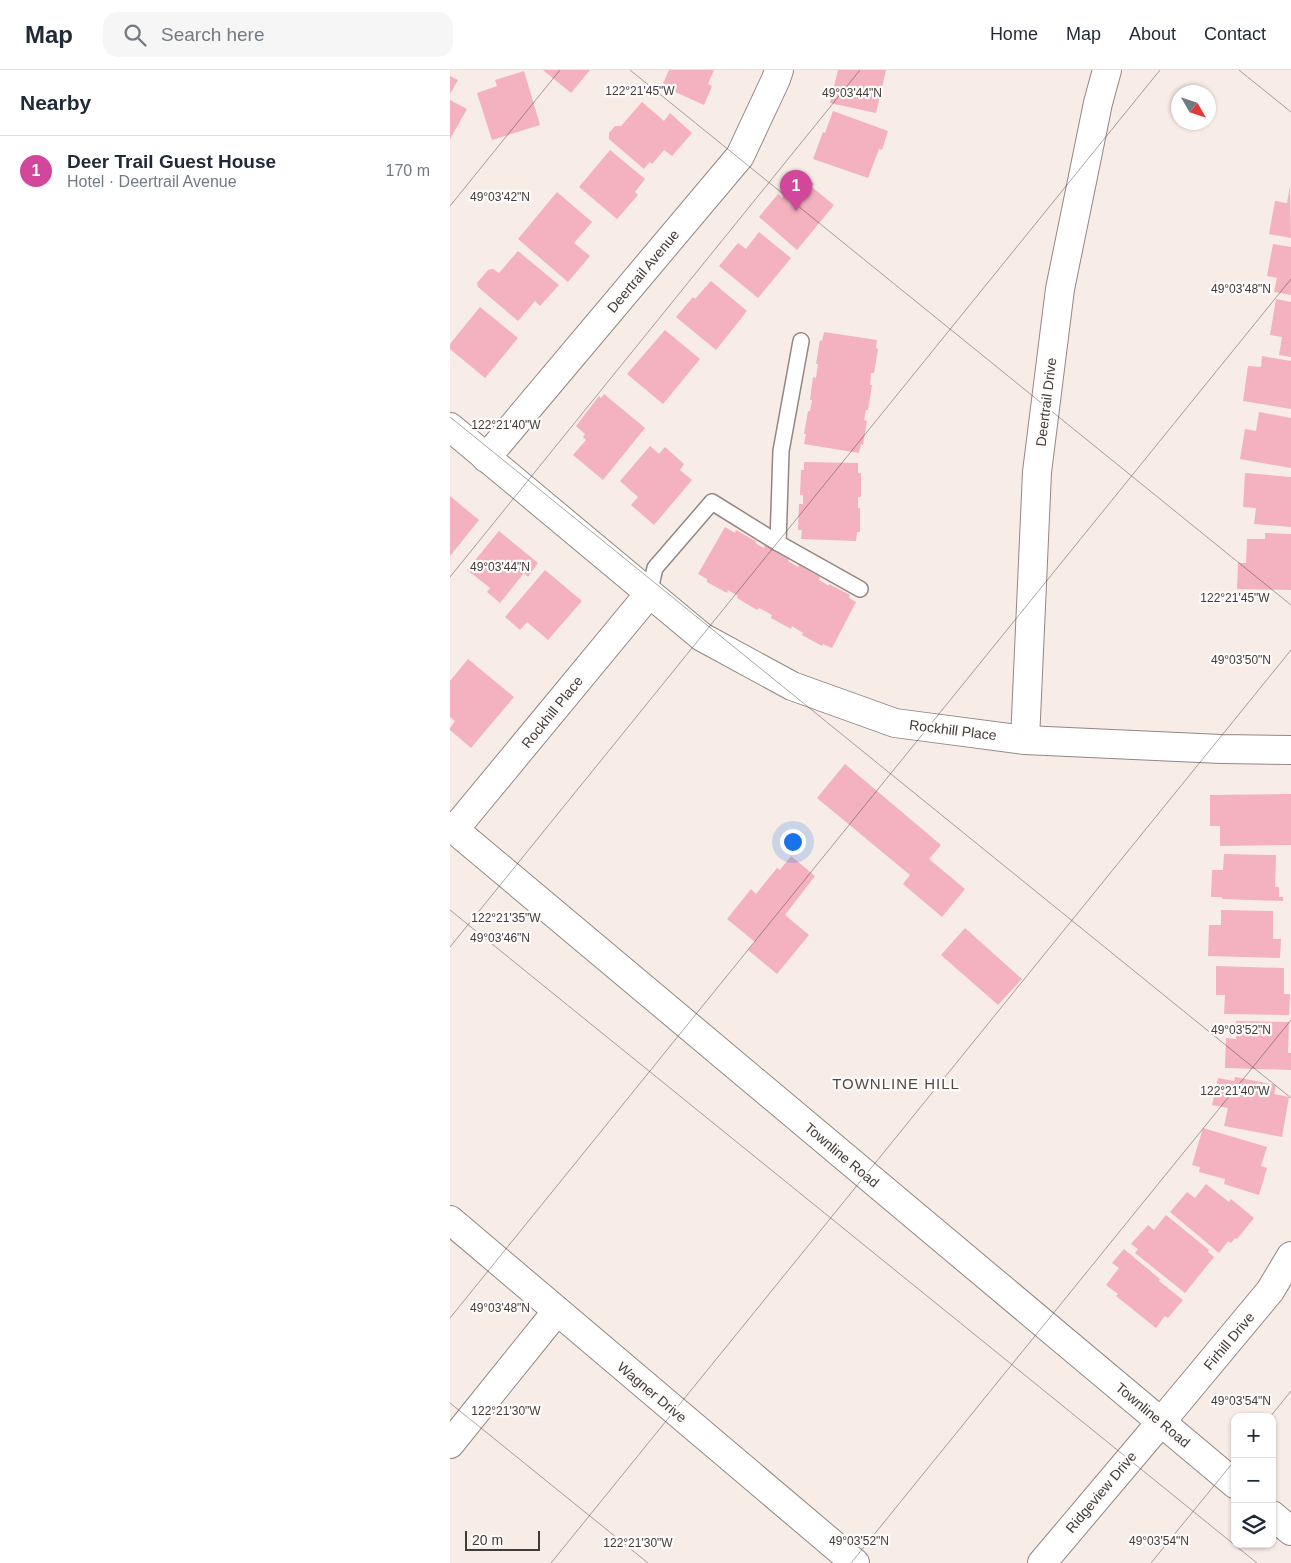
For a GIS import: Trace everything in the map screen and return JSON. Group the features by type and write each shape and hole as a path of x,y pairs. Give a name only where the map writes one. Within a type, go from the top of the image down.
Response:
{"street":[{"name":"Deertrail Avenue","path":"486,458 740,156 779,70"},
{"name":"Deertrail Drive","path":"1025,740 1037,472 1060,289 1098,103 1107,70"},
{"name":"Rockhill Place","path":"450,427 702,638 792,686 895,723 1025,740 1221,749 1291,750"},
{"name":"Rockhill Place","path":"452,828 649,594"},
{"name":"Townline Road","path":"452,828 1231,1481"},
{"name":"Wagner Drive","path":"450,1220 854,1563"},
{"name":"Firhill Drive","path":"1161,1422 1270,1291 1291,1256"},
{"path":"450,1444 557,1311"},
{"name":"Ridgeview Drive","path":"1042,1563 1161,1422"},
{"path":"1276,1519 1291,1531"}],"lane":[{"path":"778,543 781,452 801,341"},
{"path":"649,594 656,568 712,502 778,543 860,589"}],"building":[{"path":"543,70 590,70 571,93"},
{"path":"669,70 714,70 708,84 712,86 704,105 662,86"},
{"path":"838,70 886,70 876,113 830,103"},
{"path":"524,71 540,125 492,140 477,93 497,86 495,80"},
{"path":"450,76 458,80 450,94"},
{"path":"450,100 467,109 450,139"},
{"path":"642,102 664,121 670,113 692,133 672,156 664,150 652,164 650,162 644,169 609,139 609,133 615,126 621,126"},
{"path":"833,111 888,131 882,150 879,149 868,178 813,159"},
{"path":"610,150 645,179 635,192 638,195 617,219 579,187"},
{"path":"802,174 814,184 812,187 834,205 797,250 759,217 778,194 782,198"},
{"path":"1290,186 1291,238 1269,234 1275,201 1287,203"},
{"path":"557,192 592,222 574,243 590,256 568,282 518,239"},
{"path":"759,232 791,258 758,298 719,266 738,243 746,249"},
{"path":"1273,244 1291,247 1291,295 1274,292 1277,278 1267,276"},
{"path":"518,251 559,285 540,306 535,301 518,321 478,287 477,283 488,270 493,269 499,273"},
{"path":"711,281 747,311 716,350 676,317 693,297 695,299"},
{"path":"1276,299 1291,302 1291,357 1279,355 1282,337 1270,335"},
{"path":"480,307 518,338 485,378 450,349 450,344"},
{"path":"665,330 700,359 663,404 627,374"},
{"path":"824,332 877,340 876,348 878,349 874,373 871,373 870,385 872,385 868,410 866,410 864,420 867,421 863,445 861,444 859,453 804,444 808,411 810,411 812,400 810,400 813,377 816,378 820,340 822,341"},
{"path":"1262,356 1291,361 1291,409 1243,401 1248,366 1261,367"},
{"path":"604,394 645,428 603,480 573,455 586,440 583,437 585,434 576,426 599,396 601,398"},
{"path":"1259,412 1291,418 1291,468 1240,459 1245,429 1256,431"},
{"path":"650,446 659,454 665,447 684,464 680,470 692,480 654,525 631,505 638,497 620,481"},
{"path":"804,462 858,463 858,473 861,473 861,497 858,497 860,532 857,532 856,541 801,539 802,530 798,530 799,504 803,504 803,495 800,495 801,470 804,470"},
{"path":"1245,473 1291,477 1291,527 1254,524 1256,508 1243,507"},
{"path":"450,496 479,520 450,556"},
{"path":"725,527 735,533 736,530 764,548 765,545 789,559 788,561 798,567 799,565 820,577 819,580 829,586 829,584 850,595 849,598 856,602 832,648 823,644 822,646 802,635 803,633 792,626 791,629 771,618 772,615 759,608 757,610 728,590 727,593 707,582 707,579 698,574"},
{"path":"499,531 538,563 528,577 524,573 500,603 487,592 490,588 467,570"},
{"path":"1265,533 1291,534 1291,590 1237,589 1238,563 1246,563 1247,539 1265,539"},
{"path":"545,570 582,601 548,640 527,622 520,630 505,617"},
{"path":"468,659 514,697 471,748 450,730 455,721 450,717 450,681"},
{"path":"845,764 941,845 929,859 965,889 942,917 903,884 910,875 817,798"},
{"path":"1291,794 1291,845 1220,846 1220,826 1210,826 1210,795"},
{"path":"1224,854 1276,855 1275,887 1279,887 1279,897 1283,897 1283,901 1211,897 1212,870 1223,870"},
{"path":"791,856 815,876 785,915 809,935 777,974 748,950 755,942 727,919 751,889 756,894 777,868 780,870"},
{"path":"1221,910 1273,911 1273,939 1281,939 1280,958 1208,956 1209,925 1221,925"},
{"path":"965,928 1022,979 998,1005 941,955"},
{"path":"1216,966 1284,968 1284,994 1290,994 1289,1015 1224,1014 1225,995 1216,995"},
{"path":"1236,1021 1289,1022 1288,1053 1291,1053 1291,1070 1225,1068 1226,1038 1236,1039"},
{"path":"1235,1077 1276,1085 1274,1094 1289,1097 1282,1137 1224,1126 1228,1108 1212,1105 1218,1078 1234,1081"},
{"path":"1203,1128 1267,1147 1261,1166 1267,1168 1259,1195 1224,1184 1225,1179 1199,1172 1200,1167 1192,1165"},
{"path":"1206,1184 1229,1202 1231,1199 1254,1218 1237,1239 1235,1238 1231,1243 1228,1241 1219,1253 1170,1212 1187,1192 1195,1198"},
{"path":"1166,1215 1209,1250 1208,1252 1214,1257 1185,1293 1135,1253 1138,1249 1131,1244 1148,1225 1154,1230"},
{"path":"1124,1249 1183,1300 1168,1318 1165,1316 1156,1328 1116,1296 1118,1294 1106,1285 1119,1268 1112,1263"}],"place":[{"name":"Deer Trail Guest House","path":"796,211"}],"district":[{"name":"TOWNLINE HILL","path":"896,1083"}]}
